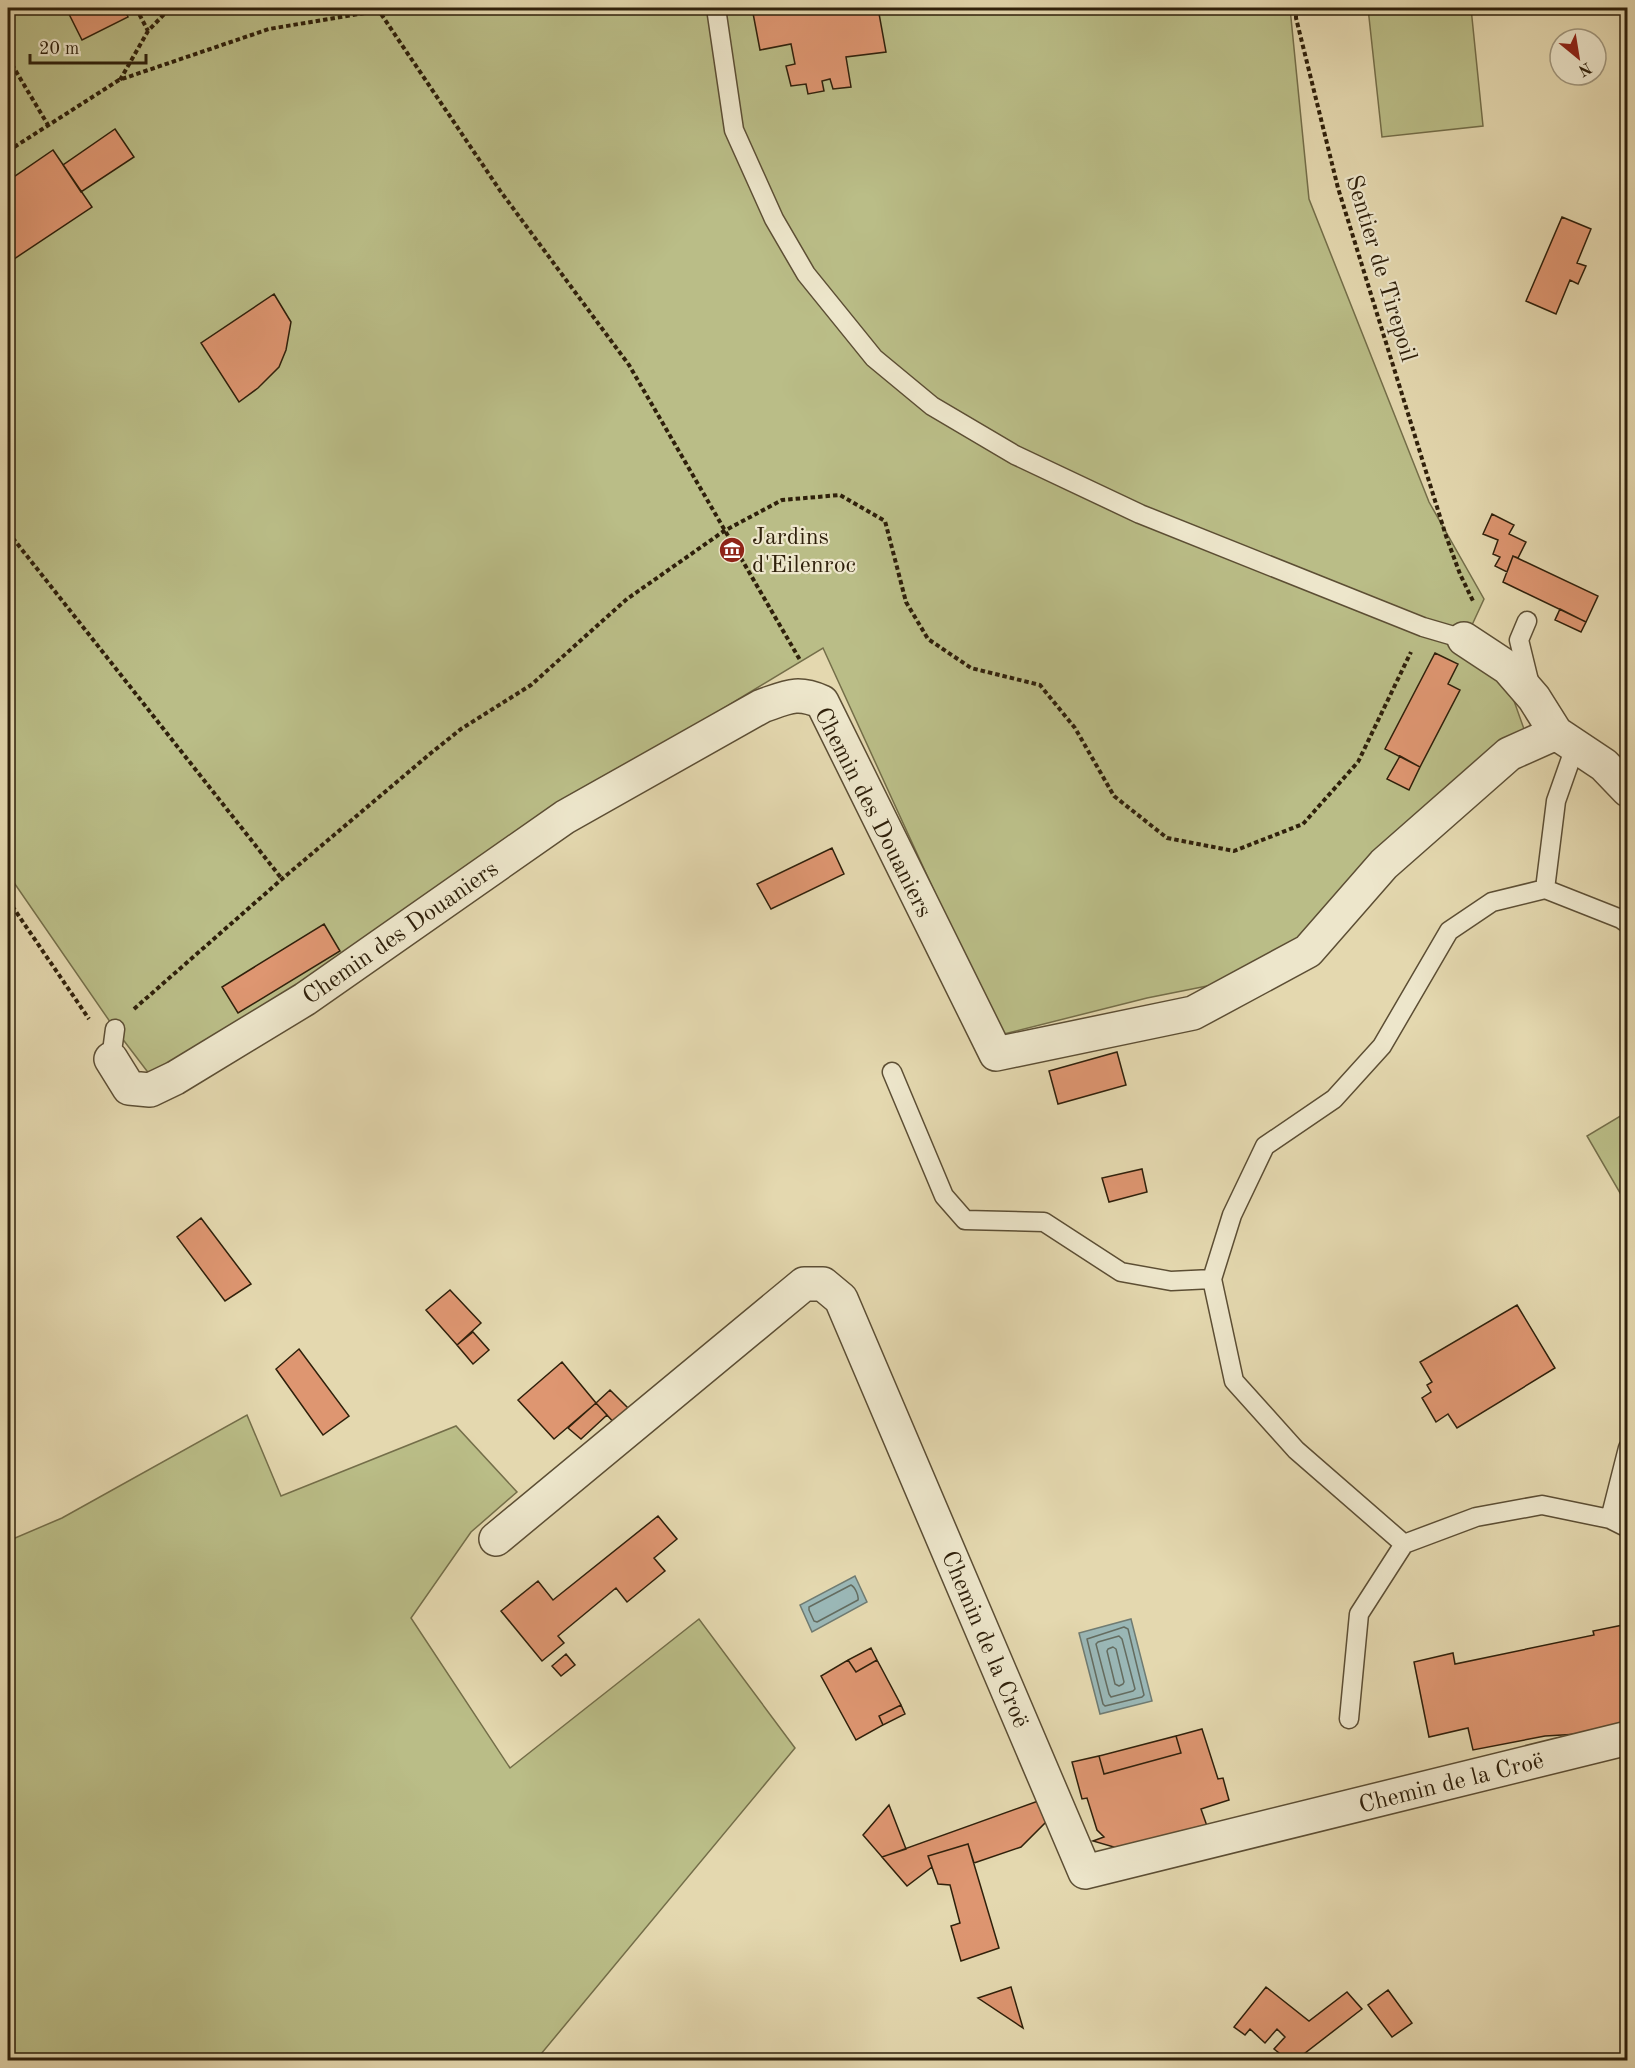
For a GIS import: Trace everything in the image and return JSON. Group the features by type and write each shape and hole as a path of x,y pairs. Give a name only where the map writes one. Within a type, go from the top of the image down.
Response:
{"street":[{"path":"1464,639 1508,668 1565,740 1604,765 1628,790"},
{"name":"Chemin des Douaniers","path":"113,1044 129,1088 150,1090 175,1078 304,999 565,817 762,706 791,696 806,695 822,702 996,1054 1193,1013 1308,951 1384,864 1509,754 1565,740"},
{"name":"Chemin de la Croë","path":"496,1539 804,1284 823,1284 841,1299 1085,1872 1628,1738"}],"lane":[{"path":"716,8 734,130 774,219 806,274 874,358 932,406 1015,455 1140,514 1412,623 1464,639"},
{"path":"1527,621 1519,640 1533,698"},
{"path":"1545,889 1565,740"},
{"path":"1404,1544 1296,1450 1234,1381 1212,1279 1232,1215 1265,1146 1334,1099 1382,1046 1449,931 1492,902 1545,889 1622,919 1628,924"},
{"path":"892,1072 944,1196 965,1220 1044,1222 1121,1272 1171,1281 1212,1279"},
{"path":"1611,1519 1628,1448"},
{"path":"1348,1719 1359,1614 1404,1544 1476,1517 1542,1505 1611,1519 1628,1528"}],"path":[{"path":"136,8 148,31"},
{"path":"119,80 148,31 170,8"},
{"path":"8,151 119,80 269,29 377,8 394,8"},
{"path":"377,8 501,192 629,365 802,662"},
{"name":"Sentier de Tirepoil","path":"1296,8 1296,18 1338,188 1446,536"},
{"path":"8,58 48,126"},
{"path":"8,532 282,879"},
{"path":"8,900 93,1024 99,1038 113,1044"}],"green space":[{"name":"Jardins d'Eilenroc","path":"8,8 1290,8 1309,199 1429,502 1484,599 1464,639 1508,684 1524,729 1318,934 1247,978 1147,998 1000,1035 823,648 562,806 304,986 150,1075 115,1029 8,874"},
{"path":"1368,8 1471,8 1483,126 1382,137"},
{"path":"1627,1112 1627,1205 1587,1136"},
{"path":"247,1415 281,1496 456,1426 517,1492 471,1532 411,1618 510,1768 699,1619 795,1748 536,2060 8,2060 8,1541 62,1518"}],"water":[{"path":"855,1576 867,1602 812,1632 800,1605"},
{"path":"1131,1619 1152,1701 1100,1714 1079,1633"}],"building":[{"path":"81,8 123,8 128,17 82,40 69,14"},
{"path":"752,8 878,8 886,52 846,57 851,87 833,89 830,79 822,81 824,91 808,94 806,84 791,86 786,66 795,64 791,44 760,50"},
{"path":"115,129 134,157 81,192 63,165"},
{"path":"53,150 92,207 8,263 8,181"},
{"path":"1562,217 1591,229 1577,263 1586,266 1578,284 1570,280 1556,314 1526,301"},
{"path":"274,294 291,322 286,350 279,367 258,388 239,402 201,343"},
{"path":"1492,514 1514,525 1509,534 1526,542 1518,558 1513,556 1507,572 1495,566 1500,557 1493,554 1498,540 1483,534"},
{"path":"1513,556 1598,596 1586,622 1503,582"},
{"path":"1560,609 1586,622 1581,632 1555,620"},
{"path":"1435,653 1458,664 1448,684 1460,690 1420,767 1385,749"},
{"path":"1400,756 1420,767 1409,790 1387,779"},
{"path":"832,848 844,874 771,909 757,884"},
{"path":"324,924 340,951 238,1013 222,987"},
{"path":"1117,1052 1126,1085 1058,1104 1049,1071"},
{"path":"1142,1169 1147,1192 1109,1202 1102,1178"},
{"path":"201,1218 251,1284 225,1301 177,1237"},
{"path":"450,1290 481,1323 457,1345 426,1310"},
{"path":"1517,1305 1555,1368 1457,1428 1448,1414 1436,1422 1422,1398 1431,1392 1427,1385 1432,1382 1420,1362"},
{"path":"473,1332 489,1350 473,1364 457,1345"},
{"path":"299,1349 349,1416 323,1435 276,1369"},
{"path":"562,1362 596,1403 554,1439 518,1400"},
{"path":"610,1390 633,1413 617,1426 596,1403"},
{"path":"596,1403 607,1415 581,1439 568,1428"},
{"path":"658,1516 677,1539 654,1558 665,1571 627,1602 616,1588 558,1636 564,1643 542,1661 501,1611 538,1581 553,1600"},
{"path":"1628,1624 1628,1727 1596,1733 1545,1736 1473,1750 1468,1728 1429,1737 1414,1662 1453,1653 1455,1664 1594,1635 1593,1631"},
{"path":"871,1648 877,1660 856,1672 848,1660"},
{"path":"566,1654 575,1665 561,1676 552,1666"},
{"path":"848,1660 856,1672 877,1660 901,1705 879,1716 883,1725 856,1740 821,1676"},
{"path":"901,1705 905,1714 883,1725 879,1716"},
{"path":"1202,1729 1218,1779 1223,1778 1229,1800 1201,1809 1207,1826 1124,1850 1093,1841 1104,1837 1097,1830 1087,1798 1082,1799 1072,1762 1099,1756 1104,1774 1181,1753 1176,1736"},
{"path":"1176,1736 1181,1753 1104,1774 1099,1756"},
{"path":"1041,1800 1049,1819 1021,1847 974,1863 968,1844 928,1856 932,1867 907,1886 882,1857"},
{"path":"889,1805 906,1849 882,1857 863,1835"},
{"path":"968,1844 999,1948 961,1961 951,1926 960,1923 950,1885 938,1884 928,1856"},
{"path":"1011,1987 1023,2028 978,1998"},
{"path":"1266,1987 1309,2021 1347,1992 1362,2009 1296,2060 1288,2060 1274,2049 1285,2037 1277,2029 1265,2043 1250,2029 1245,2035 1234,2027"},
{"path":"1388,1990 1412,2023 1392,2037 1368,2005"}],"place":[{"name":"Jardins d'Eilenroc","path":"732,550"}]}
